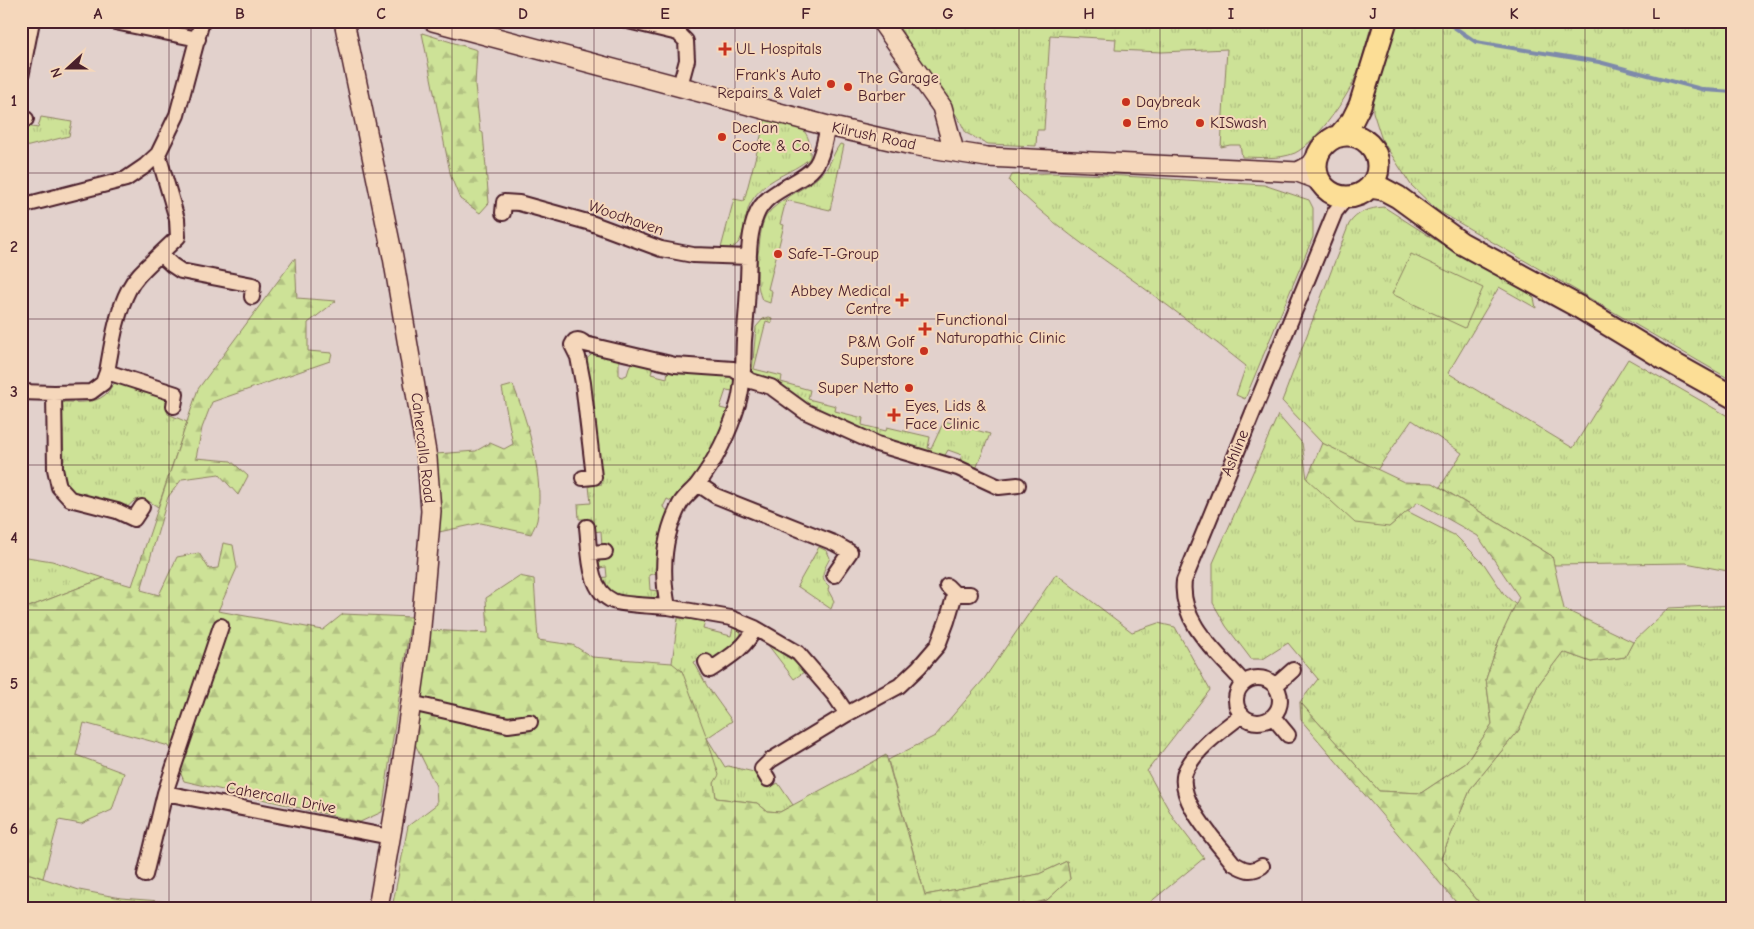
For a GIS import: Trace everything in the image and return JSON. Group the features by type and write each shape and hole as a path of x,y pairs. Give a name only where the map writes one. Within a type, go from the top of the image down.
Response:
{"main road":[{"path":"1339,136 1352,121 1360,105 1386,21"},
{"path":"1360,105 1360,124 1384,173 1413,207"},
{"path":"1339,136 1357,136 1375,153 1378,175 1364,193 1335,197 1316,170 1318,155 1323,146 1339,136"},
{"path":"1370,187 1383,189 1398,196 1461,243 1579,307 1733,397"}],"street":[{"path":"21,77 32,21"},
{"path":"110,21 198,39"},
{"path":"21,206 126,179 158,154 177,115 202,21"},
{"name":"Cahercalla Road","path":"344,21 393,257 426,458 431,512 420,638 378,908"},
{"name":"Kilrush Road","path":"433,21 828,126 901,143 986,157 1298,172 1314,178 1335,197"},
{"path":"628,21 678,33 686,41 687,60 680,86"},
{"path":"881,21 942,107 954,151"},
{"path":"668,608 664,580 666,543 671,524 681,502 698,484 715,457 738,403 743,376 749,257 756,215 764,203 781,189 810,171 816,164 828,126"},
{"path":"21,392 91,392 103,383 116,325 129,288 144,270 178,237 178,219 158,154"},
{"path":"1298,172 1311,165 1318,155"},
{"name":"Ashline","path":"1244,683 1191,620 1184,599 1184,581 1335,197"},
{"name":"Woodhaven","path":"503,213 504,202 518,202 591,223 662,250 693,255 749,257"},
{"path":"160,254 180,271 253,285 252,297"},
{"path":"583,478 594,477 583,383 578,357 572,344 578,339 582,340 585,344 675,365 733,369 751,381 771,387 804,411 877,444 958,468 999,487 1018,485"},
{"path":"107,372 176,394 174,406"},
{"path":"54,393 55,469 59,486 70,498 117,511 134,519 142,507"},
{"path":"698,484 716,496 834,543 850,552 834,575"},
{"path":"587,527 592,574 599,587 614,602 731,618 755,628 798,653 835,696 847,714"},
{"path":"590,553 605,552"},
{"path":"768,779 762,769 772,760 847,714 899,686 938,645 948,621 951,590 970,594"},
{"path":"145,875 165,793 221,626"},
{"path":"706,662 710,670 735,654 750,639 755,628"},
{"path":"1275,686 1293,670"},
{"path":"1254,679 1262,679 1275,686 1279,693 1280,702 1278,710 1273,717 1264,722 1255,722 1248,720 1242,715 1237,706 1236,698 1244,683 1254,679"},
{"path":"411,702 508,725 530,722"},
{"path":"1242,715 1212,739 1194,757 1186,769 1183,780 1189,804 1233,863 1242,869 1252,871 1262,866"},
{"path":"1273,717 1288,735"},
{"name":"Cahercalla Drive","path":"165,793 390,838"}],"green space":[{"path":"895,21 1373,21 1353,83 1328,122 1311,141 1295,153 1282,157 1268,158 1242,157 1240,145 1221,147 1227,49 1162,52 1115,50 1116,39 1050,35 1044,130 1037,130 1036,146 988,144 966,133"},
{"path":"1393,21 1733,21 1733,381 1437,210 1411,185 1382,140 1373,112 1373,87"},
{"path":"422,33 477,50 475,85 480,131 483,133 489,203 480,213 460,199 451,177"},
{"path":"41,117 72,122 69,136 21,148 21,125 38,128"},
{"path":"766,117 785,121 804,131 810,146 810,158 771,182 757,194 748,209 740,240 730,248 721,248 734,199 744,201"},
{"path":"840,144 844,145 830,210 786,200 780,224 784,225 768,289 772,291 770,303 762,300 757,266 761,230 766,216 779,203 821,175"},
{"path":"1052,173 1264,185 1309,200 1313,208 1313,237 1245,399 1236,395 1246,366 1178,313 1070,235 1038,209 1009,181 1012,175"},
{"path":"1384,207 1440,243 1527,290 1534,298 1536,308 1499,287 1448,373 1573,448 1628,359 1733,419 1733,572 1686,563 1554,565 1552,556 1440,487 1462,453 1412,420 1377,470 1322,443 1282,401 1349,224 1364,211"},
{"path":"1411,254 1483,288 1465,328 1392,294"},
{"path":"295,258 297,298 336,301 308,323 308,351 332,353 330,361 212,402 202,428 196,458 231,461 248,476 238,495 219,474 182,479 168,497 141,590 159,595 177,557 199,553 209,569 218,568 223,543 233,545 237,568 218,611 323,630 343,614 411,617 382,812 360,822 184,781 169,746 84,723 76,755 124,773 112,810 81,824 59,820 43,878 21,871 21,610 104,578 132,586 198,389"},
{"path":"772,318 772,323 766,321 754,369 782,376 781,382 810,390 808,399 836,406 835,411 863,418 862,425 886,431 887,427 930,437 928,448 931,449 944,421 990,434 976,469 959,463 962,455 948,450 944,457 835,422 753,375 756,327 763,319"},
{"path":"600,352 617,358 619,362 619,376 622,377 627,375 630,365 635,363 653,366 651,374 667,378 668,369 731,376 735,382 733,391 726,390 720,408 728,410 705,462 690,484 673,502 667,499 663,507 668,511 660,546 658,573 649,575 650,590 658,591 656,598 624,597 610,592 606,588 599,578 607,577 606,567 598,568 597,563 603,558 612,557 611,547 602,546 601,531 593,532 592,519 579,519 578,504 591,503 589,486 602,484 585,367 589,356"},
{"path":"116,382 161,396 167,395 166,407 168,414 187,422 158,507 149,501 138,499 126,509 81,494 79,497 68,487 63,475 60,466 64,461 62,404 64,402 86,402 101,398"},
{"path":"513,385 529,433 537,470 539,504 537,522 531,534 481,523 439,532 436,454 476,451 490,443 504,449 513,444 502,388"},
{"path":"1278,415 1302,443 1307,479 1389,527 1407,511 1456,536 1484,564 1504,594 1516,605 1499,640 1486,679 1492,724 1466,763 1421,793 1379,791 1300,702 1318,679 1288,643 1263,659 1251,659 1226,626 1213,603 1213,563"},
{"path":"1322,443 1404,482 1433,483 1552,556 1564,609 1633,642 1625,657 1591,662 1563,652 1538,685 1519,730 1471,788 1441,858 1484,908 1461,908 1301,720 1300,702 1379,791 1421,793 1466,763 1492,724 1486,679 1499,640 1519,597 1478,536 1418,502 1389,527 1355,523 1307,479"},
{"path":"819,547 827,551 830,558 823,576 834,601 831,609 797,586"},
{"path":"21,556 52,561 104,578 21,610"},
{"path":"1056,574 1132,632 1158,623 1175,627 1210,690 1147,771 1174,819 1204,858 1143,908 1017,908 1047,900 1070,879 1067,861 1039,874 925,895 888,760 935,736 984,679"},
{"path":"519,576 534,579 538,640 573,645 592,657 672,663 682,671 719,775 714,783 716,798 757,803 767,811 780,812 886,755 925,895 1039,874 1067,861 1070,879 1047,900 1017,908 392,908 408,826 437,804 436,786 414,742 428,630 488,633 486,598"},
{"path":"1733,605 1733,908 1484,908 1441,858 1471,788 1519,730 1538,685 1563,652 1591,662 1625,657 1633,642 1669,608"},
{"path":"678,618 705,621 703,629 731,636 733,628 741,632 740,642 720,659 708,655 694,662 707,686 732,721 707,738 725,767 754,772 764,787 769,788 778,783 793,805 780,812 767,811 757,803 716,798 714,783 672,663"},
{"path":"768,645 797,663 804,672 794,679"},
{"path":"21,871 79,890 121,898 197,904 196,908 24,908 22,902 27,890 21,883"}],"waterway":[{"path":"1448,21 1448,23 1476,42 1599,62 1705,90 1733,92"}],"place":[{"name":"UL Hospitals","path":"725,49"},
{"name":"Frank's Auto Repairs & Valet","path":"831,84"},
{"name":"The Garage Barber","path":"848,87"},
{"name":"Daybreak","path":"1126,102"},
{"name":"Emo","path":"1127,123"},
{"name":"KISwash","path":"1200,123"},
{"name":"Declan Coote & Co.","path":"722,137"},
{"name":"Safe-T-Group","path":"778,254"},
{"name":"Abbey Medical Centre","path":"902,300"},
{"name":"Functional Naturopathic Clinic","path":"925,329"},
{"name":"P&M Golf Superstore","path":"924,351"},
{"name":"Super Netto","path":"909,388"},
{"name":"Eyes, Lids & Face Clinic","path":"894,415"}]}
